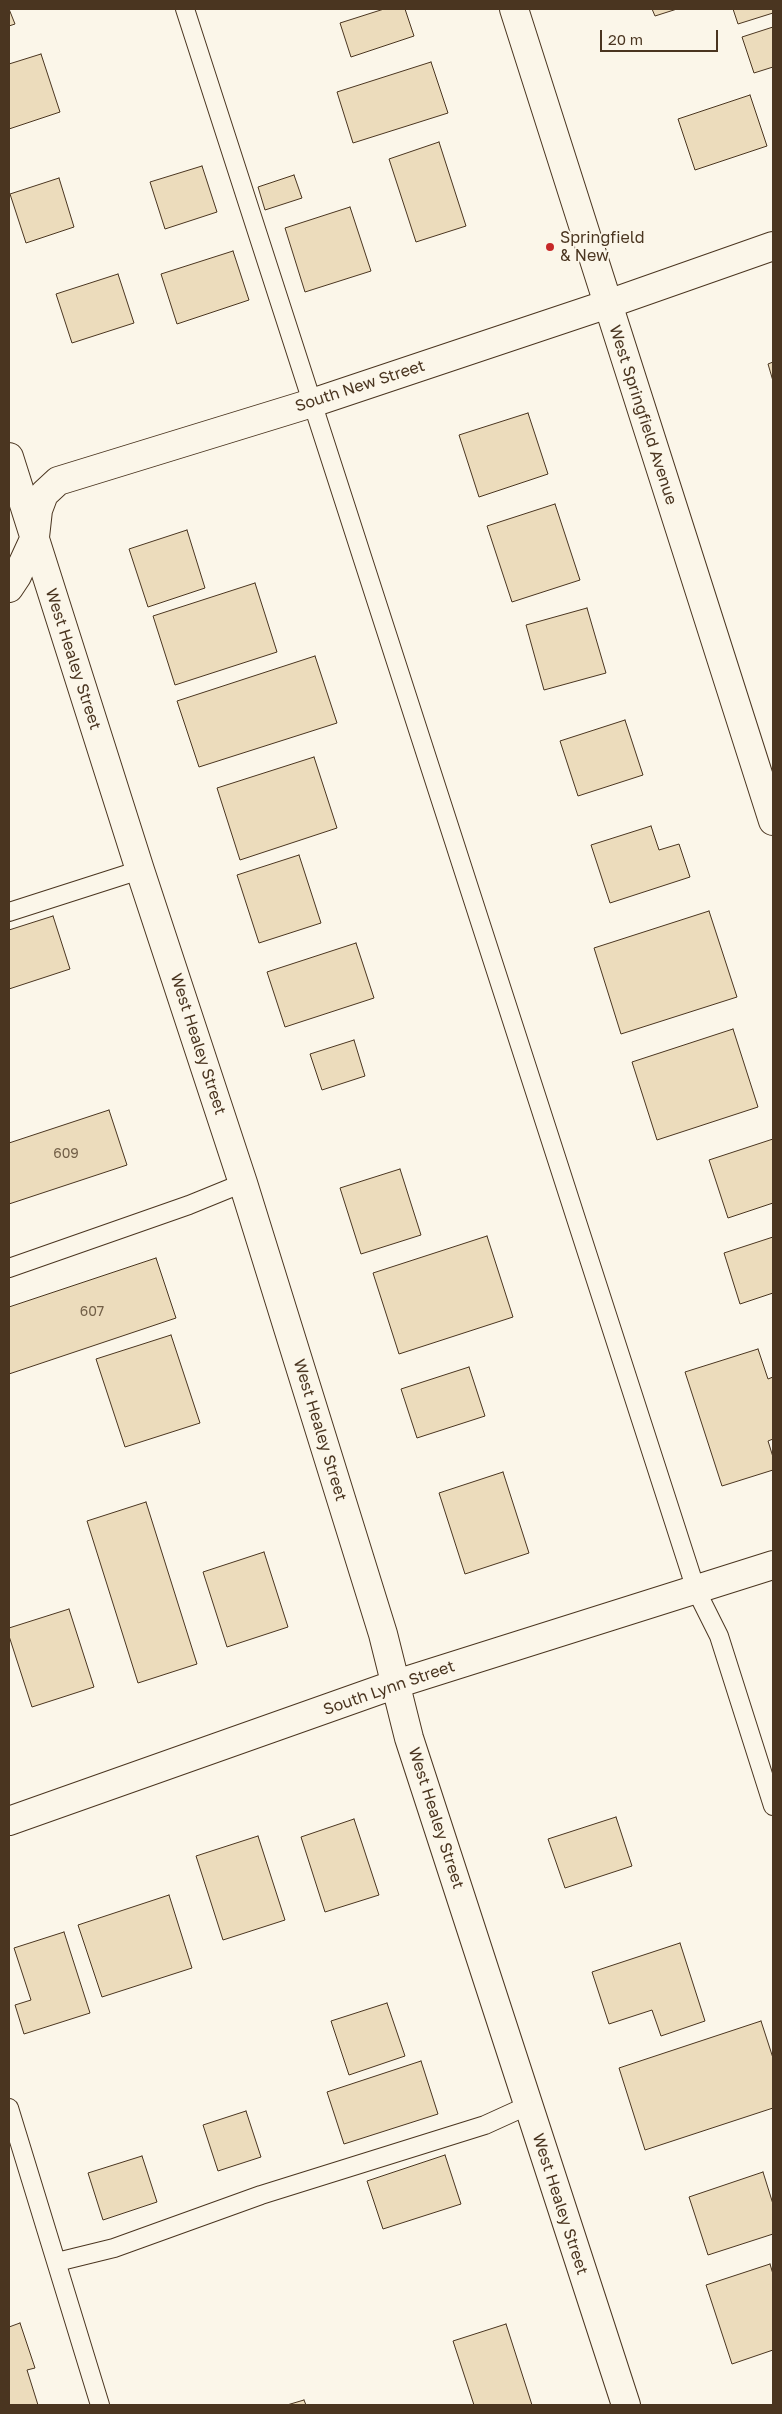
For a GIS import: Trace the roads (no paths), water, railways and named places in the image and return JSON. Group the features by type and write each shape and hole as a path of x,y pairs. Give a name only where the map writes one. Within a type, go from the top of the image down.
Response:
{"street":[{"name":"West Springfield Avenue","path":"514,9 773,820"},
{"name":"South New Street","path":"9,588 17,576 35,537 38,510 44,494 58,481 312,402 608,304 773,246"},
{"name":"West Healey Street","path":"9,457 140,870 243,1183 396,1684 409,1738 626,2405"},
{"name":"South Lynn Street","path":"9,1821 396,1684 773,1565"}],"lane":[{"path":"185,9 696,1590 719,1636 773,1806"},
{"path":"9,912 140,870"},
{"path":"9,1268 189,1205 243,1183"},
{"path":"56,2262 114,2248 261,2194 484,2124 528,2106"},
{"path":"9,2108 100,2405"}],"place":[{"name":"Springfield & New","path":"550,247"}]}
